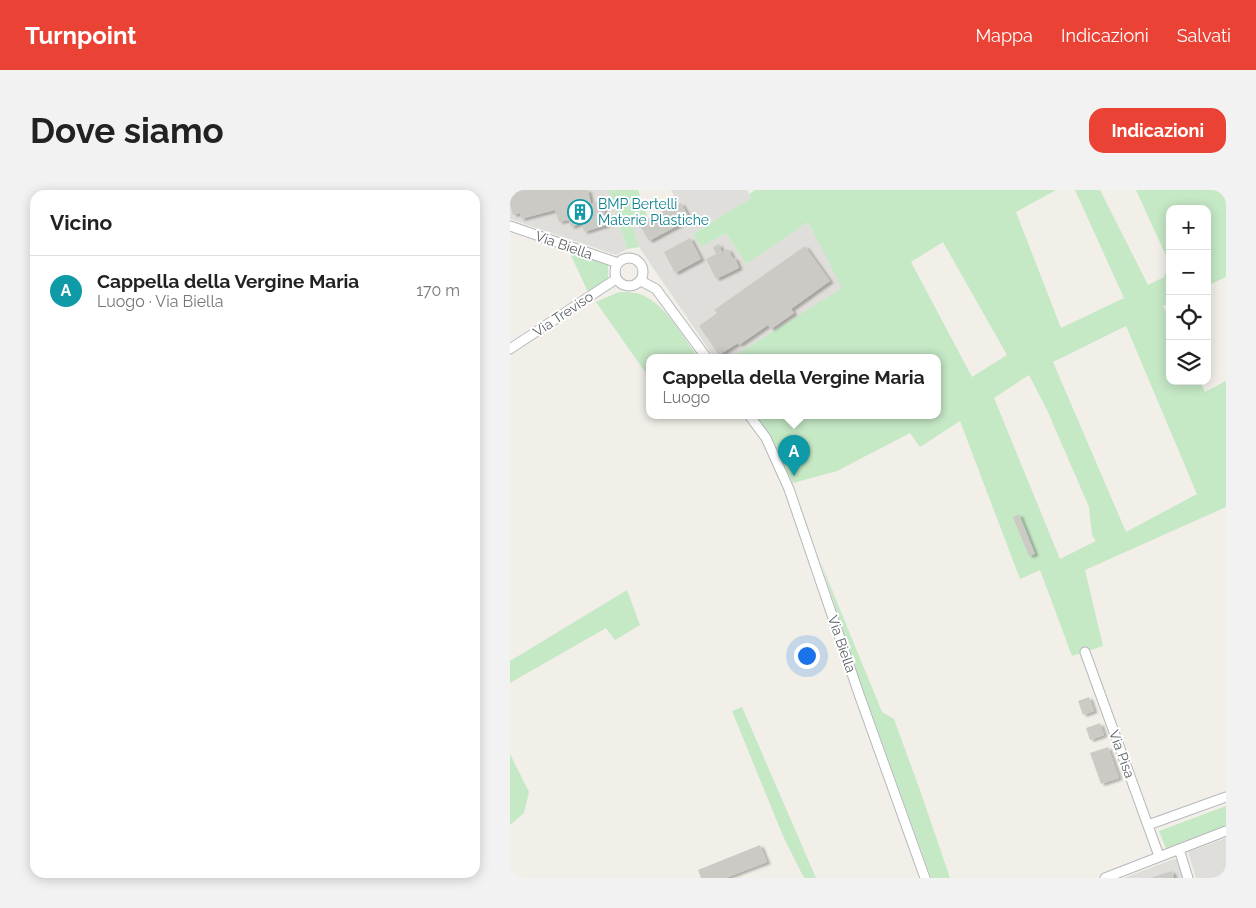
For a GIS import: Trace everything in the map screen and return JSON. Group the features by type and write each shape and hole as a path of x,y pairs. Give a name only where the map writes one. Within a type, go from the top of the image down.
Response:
{"street":[{"name":"Via Biella","path":"510,226 618,263"},
{"path":"628,258 636,260 643,267 641,281 628,287 623,286 616,279 615,271 618,263 628,258"},
{"name":"Via Treviso","path":"510,349 616,279"},
{"path":"641,281 656,289 704,354"},
{"name":"Via Biella","path":"752,419 766,438 788,489 925,878"},
{"name":"Via Pisa","path":"1085,652 1159,856"},
{"path":"1148,825 1226,797"},
{"path":"1105,878 1226,831"},
{"path":"1179,850 1188,878"}],"shaded area":[{"path":"510,190 609,190 627,249 616,255 510,219"},
{"path":"671,190 747,190 751,198 693,234 701,247 726,233 746,264 808,222 843,288 737,354 712,354 639,247 633,227 677,202"},
{"path":"1226,838 1226,878 1196,878 1188,852"},
{"path":"1174,859 1177,860 1183,878 1124,878"}],"green space":[{"path":"609,190 638,190 648,219 633,227 639,247 627,249"},
{"path":"755,190 1056,190 1016,212 1061,328 1124,298 1075,190 1100,190 1148,285 1164,277 1166,271 1166,305 1163,306 1166,312 1166,385 1202,385 1205,392 1226,381 1226,507 1085,570 1103,646 1072,656 1040,570 1020,579 960,421 920,447 910,433 837,471 793,483 769,436 757,419 941,419 941,354 737,354 842,288 808,222 746,264 726,233 701,247 693,234 751,198 749,194","holes":["943,242 1007,355 972,377 911,262","1126,326 1197,494 1126,532 1053,362","1029,375 1047,410 1089,507 1092,535 1096,541 1060,559 994,398"]},
{"path":"1136,190 1226,190 1226,277 1211,284 1211,205 1166,205 1166,255"},
{"path":"568,249 608,265 608,281 589,294"},
{"path":"619,292 640,294 646,297 661,308 696,354 646,354 646,373 596,302"},
{"path":"821,563 882,712 894,719 950,878 931,878 856,670"},
{"path":"627,590 640,625 615,640 606,628 510,683 510,661"},
{"path":"742,707 816,878 804,878 783,836 732,711"},
{"path":"510,754 529,792 524,813 510,825"},
{"path":"1226,806 1226,828 1167,851 1159,831"}],"building":[{"name":"BMP Bertelli Materie Plastiche","path":"510,190 588,190 591,204 602,200 607,225 584,232 582,223 571,227 569,220 559,222 555,210 521,219 520,213 513,215 510,204"},
{"path":"676,203 677,205 681,203 690,219 649,241 639,224"},
{"path":"690,238 701,259 675,273 664,252"},
{"path":"719,244 722,252 728,249 733,258 735,258 739,268 716,279 706,259 716,254 713,247"},
{"path":"805,246 830,281 791,309 794,313 771,329 768,325 739,345 738,343 721,354 718,354 699,326 717,313 714,310"},
{"path":"1019,514 1035,554 1029,556 1013,517"},
{"path":"1089,697 1094,711 1083,715 1078,701"},
{"path":"1100,723 1104,735 1090,740 1086,728"},
{"path":"1108,747 1119,778 1101,784 1090,753"},
{"path":"760,845 767,862 725,878 701,878 698,870"},
{"path":"1172,871 1174,878 1153,878 1153,877"}],"place":[{"name":"BMP Bertelli Materie Plastiche","path":"580,212"},
{"name":"Cappella della Vergine Maria","path":"794,476"}]}
